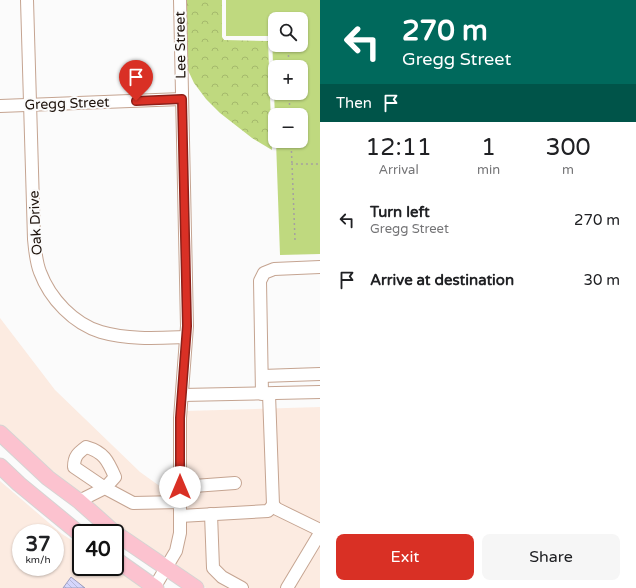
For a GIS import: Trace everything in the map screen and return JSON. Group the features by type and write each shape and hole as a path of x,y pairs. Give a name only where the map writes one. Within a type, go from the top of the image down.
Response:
{"main road":[{"path":"0,433 48,478 79,501 105,524"},
{"path":"0,466 19,484 72,527"},
{"path":"124,539 196,588"},
{"path":"124,566 155,588"}],"street":[{"name":"Oak Drive","path":"27,0 36,256 40,272 53,296 64,310 88,327 102,332 139,338 186,337"},
{"name":"Lee Street","path":"155,588 176,551 180,533 180,418 186,337 180,0"},
{"name":"Gregg Street","path":"0,106 182,99"},
{"path":"320,267 274,269 264,273 260,281 262,376 266,394 273,505 277,509 320,530"},
{"path":"262,376 320,374"},
{"path":"182,395 320,392"},
{"path":"180,487 235,483"},
{"path":"79,501 105,488 133,503 180,502"},
{"path":"180,516 268,511 273,505"},
{"path":"210,514 213,568 222,577 242,588"},
{"path":"287,588 320,533"}],"path":[{"path":"291,148 296,240"},
{"path":"292,164 320,164"}],"shaded area":[{"path":"0,318 55,390 140,472 175,497 176,532 171,549 164,561 124,533 124,524 112,524 51,474 0,426"},
{"path":"320,407 320,588 206,588 173,567 185,411"},
{"path":"0,481 50,524 12,524 12,576 64,576 64,535 72,540 72,576 124,575 143,588 0,588"}],"green space":[{"path":"184,0 222,0 222,37 224,40 268,41 268,100 270,100 270,108 268,108 268,148 252,138 220,113 206,99 194,83 186,66"},
{"path":"226,0 320,0 320,254 280,255 276,148 308,148 308,108 275,108 274,100 308,100 308,60 273,60 273,52 308,52 308,12 268,12 268,36 226,36"}],"building":[{"path":"71,577 85,588 63,588"}],"route":[{"path":"136,101 182,99 187,326 186,355 180,418 180,487"}]}
